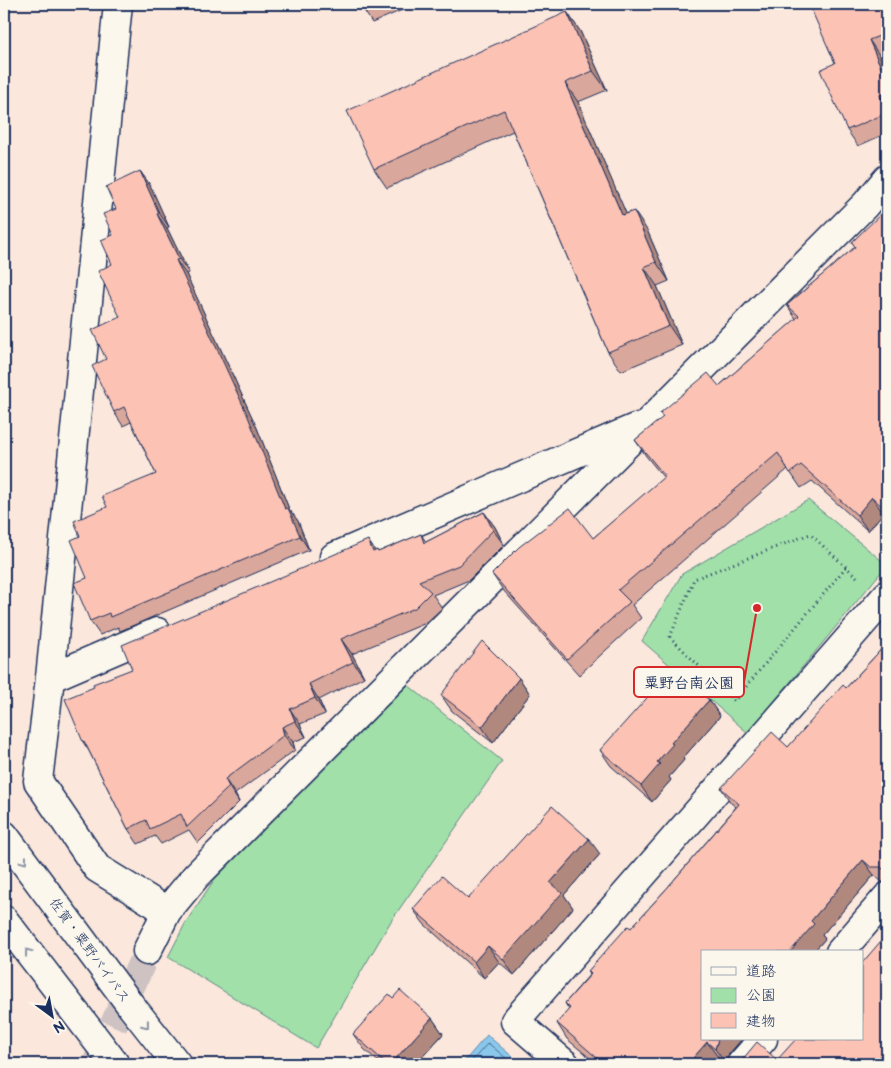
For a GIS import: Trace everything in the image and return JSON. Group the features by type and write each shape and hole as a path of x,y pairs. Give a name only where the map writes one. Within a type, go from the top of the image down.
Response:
{"main road":[{"path":"118,4 38,781 97,868 167,911"},
{"path":"147,951 167,911 196,876 865,205 887,179"},
{"path":"313,566 648,423"},
{"path":"565,1064 516,1021 885,597"},
{"path":"50,678 177,624"},
{"name":"佐賀・粟野バイパス","path":"4,834 132,1007 177,1064"},
{"path":"842,950 887,897"},
{"path":"4,920 115,1064"},
{"path":"742,1064 762,1040"}],"path":[{"path":"846,567 734,701 670,637 694,579 810,534 846,567 885,597"}],"green space":[{"path":"808,500 887,565 748,733 642,641 682,574"},
{"path":"408,685 502,761 391,921 316,1048 168,957 186,922 214,880"}],"water":[{"path":"487,1035 521,1064 462,1064"}],"building":[{"path":"822,4 887,4 887,33 869,40 887,81 887,92 880,95 887,113 847,130 820,70 835,63 811,9"},
{"path":"567,12 593,71 565,83 622,215 634,211 656,262 644,267 669,326 608,352 504,110 374,169 347,111"},
{"path":"140,171 159,213 157,214 179,259 176,260 247,414 285,509 288,508 300,536 110,617 109,613 90,621 74,583 87,578 71,540 80,536 74,521 107,507 102,496 156,474 124,407 114,412 92,366 106,359 92,330 120,317 98,271 112,264 101,240 113,235 103,214 116,209 106,187"},
{"path":"887,208 887,511 872,497 857,515 801,465 790,473 778,453 618,590 630,602 567,659 492,574 519,547 570,508 593,538 665,476 635,440 663,417 660,413 708,373 719,386 799,316 787,305 855,247 852,242"},
{"path":"484,512 493,530 459,565 419,581 431,592 415,608 341,639 353,662 309,684 315,698 290,709 295,721 282,727 284,735 225,779 229,787 187,827 181,814 150,829 146,820 128,829 83,742 65,699 94,687 93,684 132,669 122,645 368,540 373,552 377,550 378,552 421,534 424,543"},
{"path":"887,622 887,632 882,628"},
{"path":"482,641 519,678 482,727 441,695"},
{"path":"887,643 887,871 880,867 871,867 863,860 811,921 814,924 792,950 701,950 701,1040 718,1040 715,1049 707,1042 688,1064 604,1064 557,1023 570,1008 565,1003 591,974 588,971 628,926 631,928 739,804 721,788 772,732 788,747 843,685 846,688"},
{"path":"673,669 709,700 671,743 673,744 657,762 660,764 641,786 600,750"},
{"path":"552,806 589,839 550,883 562,893 503,959 488,946 474,962 413,909 442,876 468,899"},
{"path":"887,934 887,1064 732,1064 742,1060 757,1042 777,1060 795,1040 864,1040 864,961"},
{"path":"400,990 432,1018 391,1064 387,1064 353,1034 389,994 393,998"}],"tunnel":[{"path":"96,1064 147,951"}],"place":[{"name":"粟野台南公園","path":"757,608"}]}
